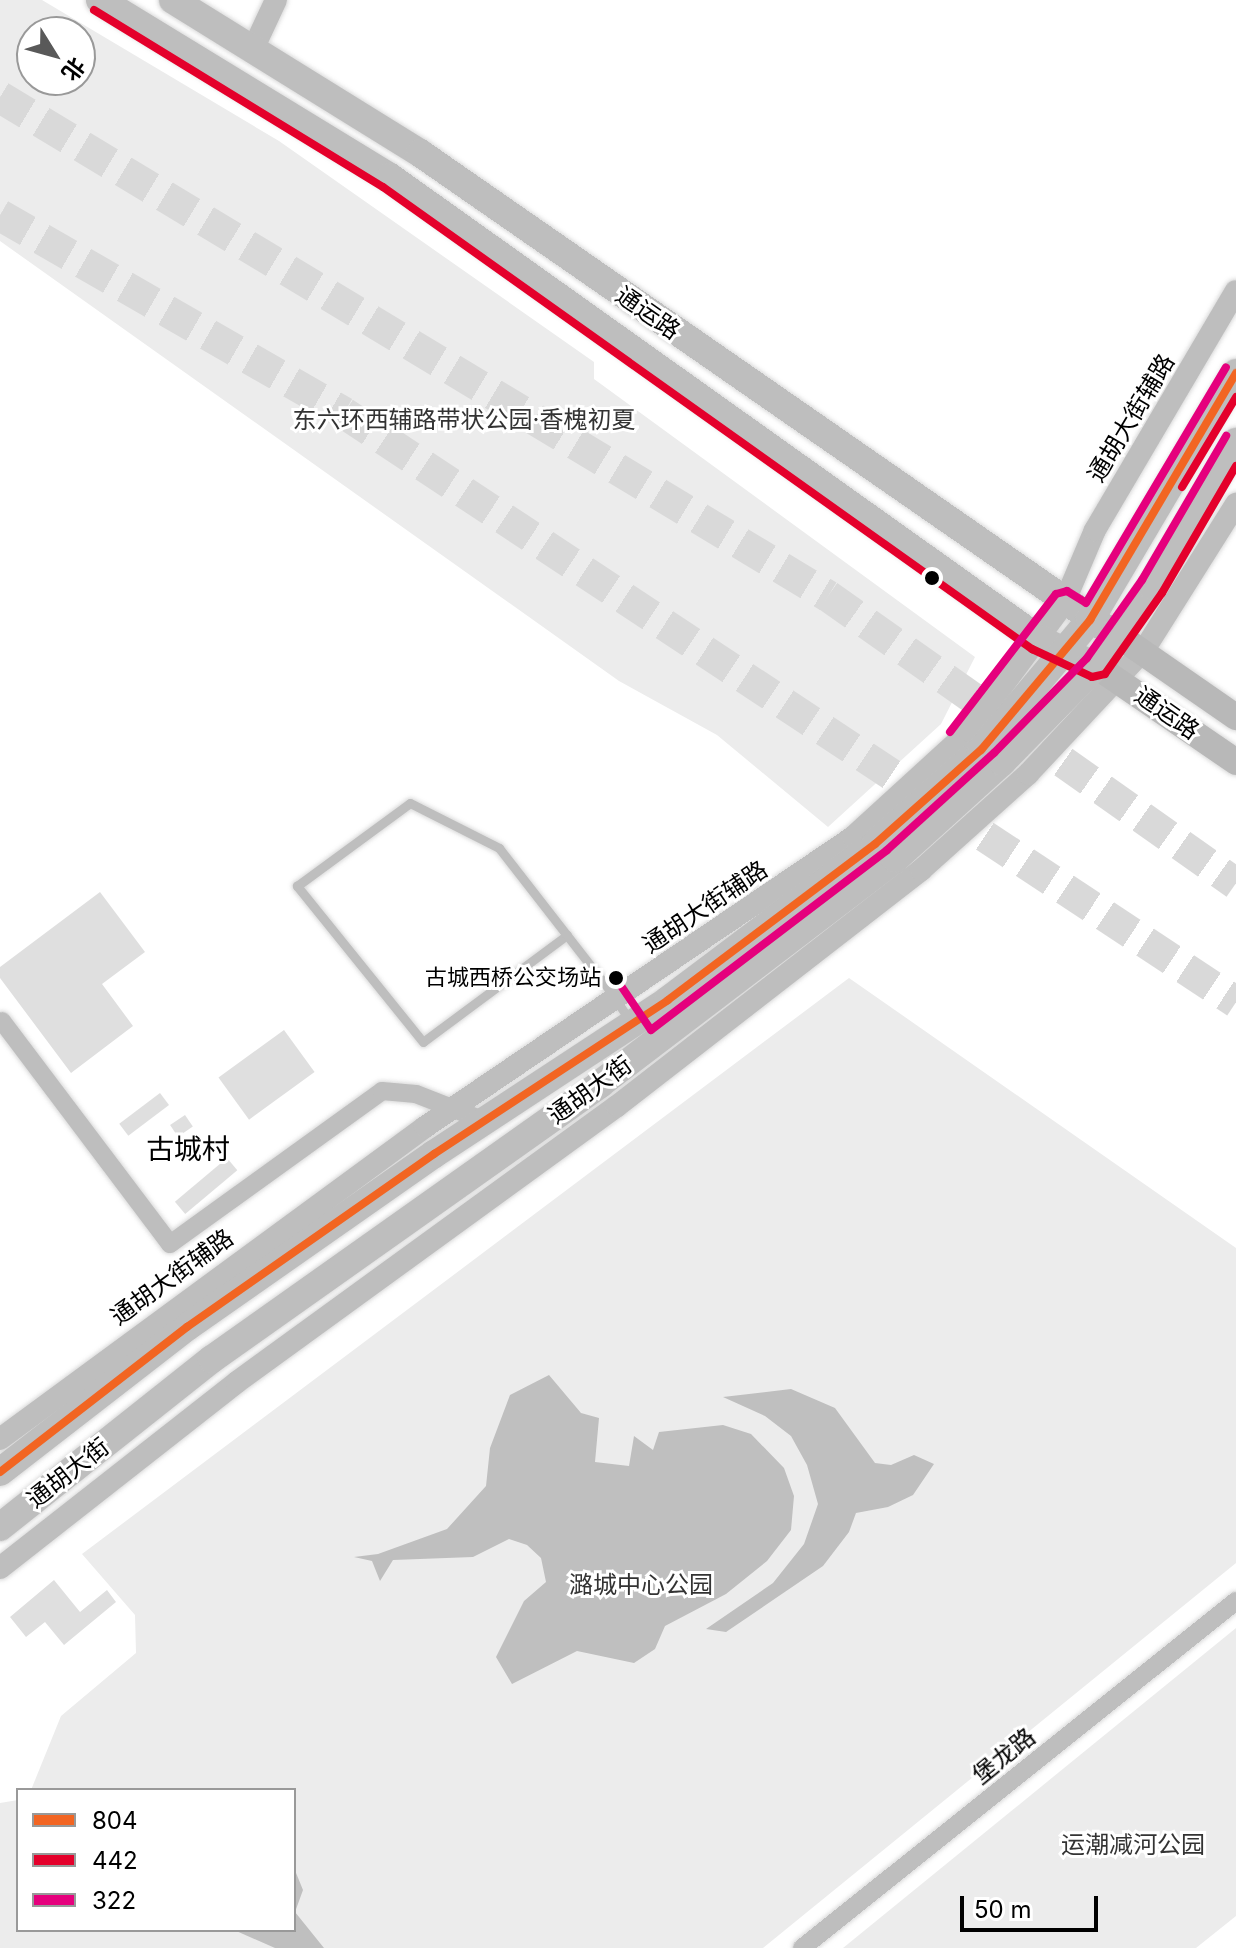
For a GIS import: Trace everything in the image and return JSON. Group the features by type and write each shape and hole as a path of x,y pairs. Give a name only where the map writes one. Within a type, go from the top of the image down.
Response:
{"main road":[{"name":"通运路","path":"100,0 390,177 1039,639 1106,672 1236,762"},
{"name":"通运路","path":"173,0 254,47 420,153 1064,603 1144,650 1236,717"},
{"name":"通胡大街","path":"0,1472 187,1327 485,1121 648,1046 981,750 1090,620 1236,373"},
{"name":"通胡大街","path":"0,1527 212,1359 648,1046 895,859 1106,672 1116,634 1152,586 1236,442"}],"street":[{"path":"254,47 276,0"},
{"name":"通胡大街辅路","path":"0,1439 175,1306 456,1106 853,837 969,731 1064,603 1095,530 1236,291"},
{"path":"1106,672 1144,650 1236,504"},
{"path":"2,1021 170,1244 382,1091 416,1094 456,1106 485,1121"},
{"path":"0,1568 237,1382 648,1046"},
{"name":"堡龙路","path":"802,1948 1236,1601"}],"lane":[{"path":"567,935 423,1042 297,886 410,803 499,848 567,935 648,1046"}],"green space":[{"name":"东六环西辅路带状公园·香槐初夏","path":"0,0 42,0 69,16 16,16 16,96 96,96 96,32 279,141 594,362 594,379 975,657 941,724 828,827 717,735 619,681 0,241"},
{"name":"潞城中心公园","path":"849,978 1236,1248 1236,1563 763,1948 0,1948 0,1803 16,1800 16,1932 296,1932 296,1788 32,1788 61,1716 136,1653 135,1615 82,1554"},
{"name":"运潮减河公园","path":"1236,1628 1236,1916 1196,1948 843,1948"}],"shaded area":[{"path":"549,1375 581,1413 599,1418 595,1462 629,1466 634,1436 653,1450 659,1432 723,1425 751,1434 784,1468 794,1496 791,1530 767,1561 726,1594 665,1626 655,1649 634,1663 577,1651 512,1684 496,1657 524,1601 546,1582 541,1558 527,1545 509,1539 473,1557 393,1560 380,1581 372,1561 354,1557 378,1554 447,1529 486,1486 490,1448 510,1395"},
{"path":"791,1389 835,1408 875,1463 891,1465 914,1455 934,1464 913,1495 888,1507 856,1513 849,1532 823,1566 726,1632 706,1629 773,1583 804,1544 818,1504 807,1465 791,1436 765,1416 723,1397"},
{"path":"296,1873 303,1890 296,1909"},
{"path":"296,1913 324,1948 275,1948 239,1932 296,1932"}],"building":[{"path":"100,892 145,952 102,984 133,1026 71,1073 0,978 0,967"},
{"path":"284,1030 315,1072 249,1120 218,1078"},
{"path":"160,1093 169,1105 128,1136 119,1124"},
{"path":"185,1115 193,1127 178,1137 170,1125"},
{"path":"227,1158 237,1170 185,1214 175,1202"},
{"path":"54,1580 80,1612 107,1590 116,1602 64,1645 45,1622 26,1637 10,1617"}],"tunnel":[{"path":"0,97 828,596 1236,884"},
{"path":"0,215 344,413 1236,1002"}],"transit line":[{"name":"442","path":"94,10 383,187 1032,649 1092,677 1105,674 1162,593 1236,466"},
{"name":"322","path":"950,732 1056,594 1067,591 1086,603 1226,367"},
{"name":"804","path":"0,1472 187,1327 434,1154 668,1000 875,844 981,750 1090,620 1236,373"},
{"name":"442","path":"1182,487 1236,397"},
{"name":"322","path":"615,977 651,1030 887,850 994,753 1087,658 1142,580 1226,436"}],"place":[{"name":"古城西桥公交场站","path":"616,978"}],"district":[{"name":"古城村","path":"188,1149"}]}
